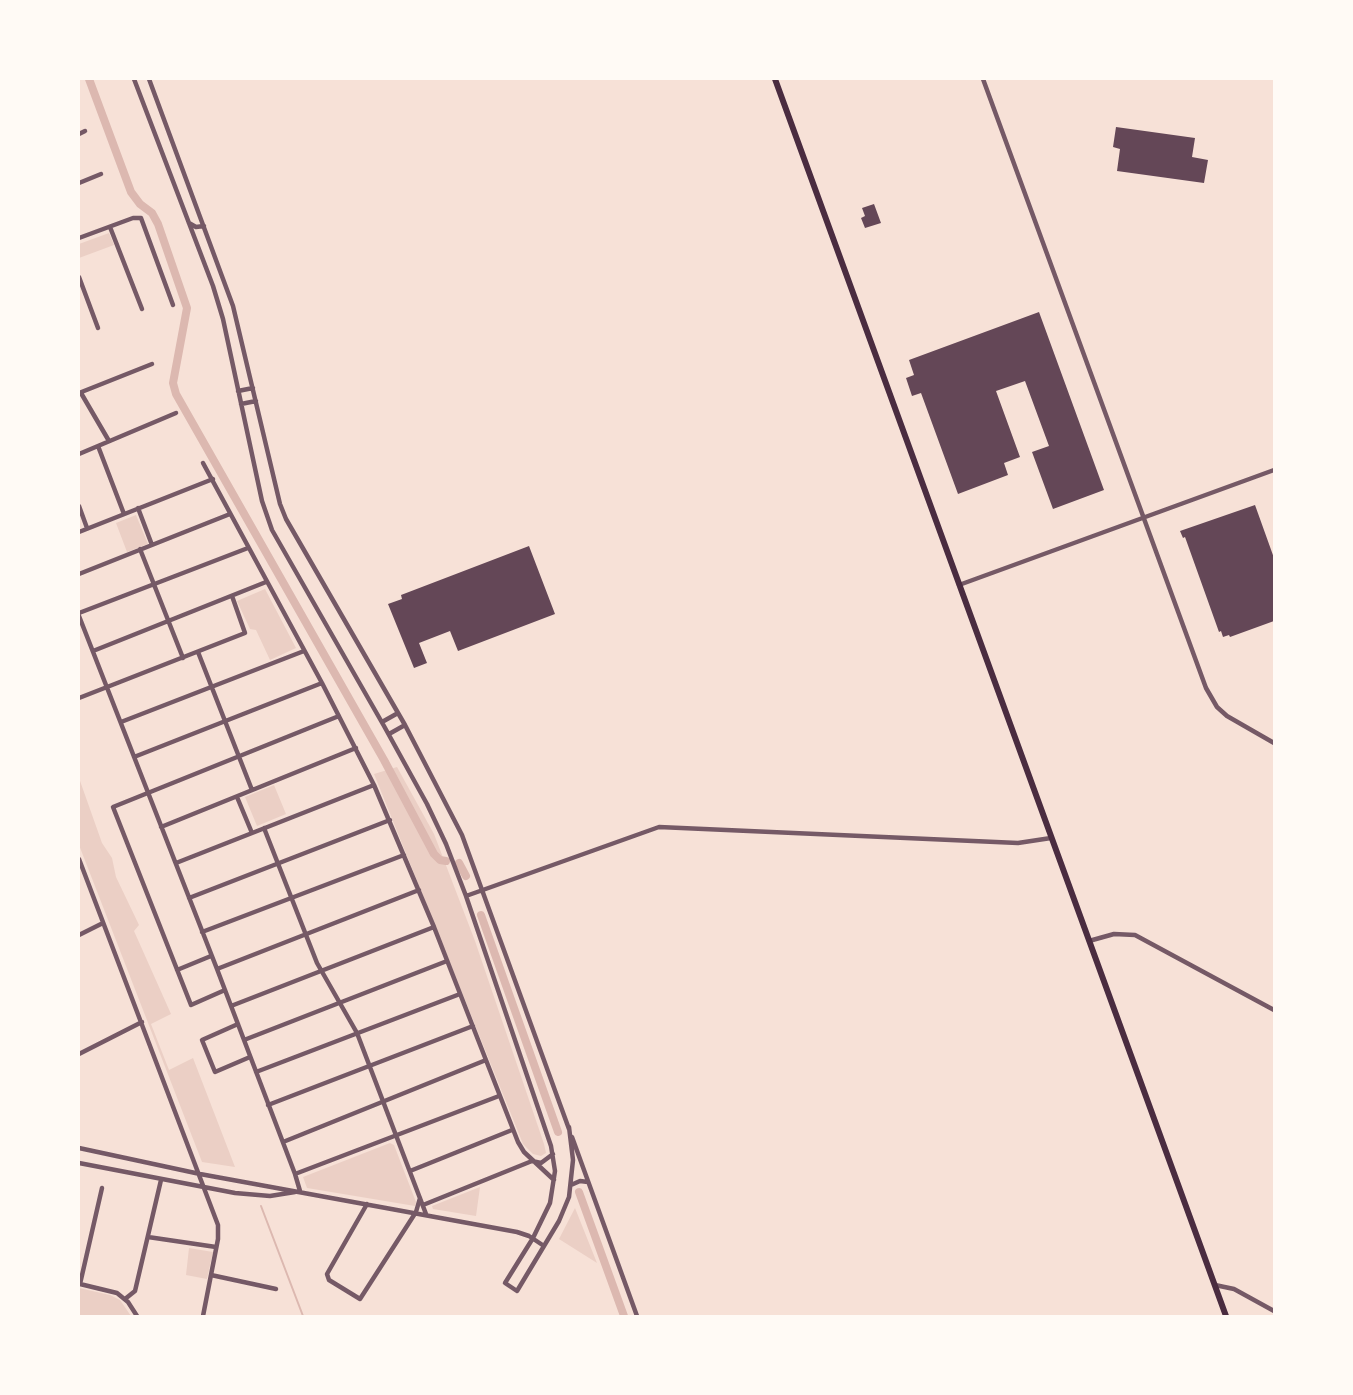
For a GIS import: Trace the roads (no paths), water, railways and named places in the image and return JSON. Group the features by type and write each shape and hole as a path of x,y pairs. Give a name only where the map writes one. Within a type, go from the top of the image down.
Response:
{"main road":[{"path":"775,79 1226,1316"}],"street":[{"path":"134,79 223,319 262,501 272,530 427,804 466,896 553,1154 554,1180 547,1212 505,1283 517,1291 563,1214 571,1186 573,1160 569,1127"},
{"path":"149,79 233,306 280,504 286,519 405,725 462,835 637,1316"},
{"path":"983,79 1209,695 1227,716 1274,743"},
{"path":"79,134 85,131"},
{"path":"79,183 101,174"},
{"path":"79,238 133,218 141,218 173,305"},
{"path":"189,223 196,227 205,226"},
{"path":"110,227 142,309"},
{"path":"79,277 98,328"},
{"path":"109,442 80,393 152,364"},
{"path":"238,391 253,388"},
{"path":"241,404 256,401"},
{"path":"79,454 176,413"},
{"path":"98,446 124,514"},
{"path":"203,463 374,785 419,890 512,1130 523,1151 554,1180"},
{"path":"959,585 1274,470"},
{"path":"79,531 213,479"},
{"path":"79,506 87,528"},
{"path":"138,508 152,545"},
{"path":"79,573 230,514"},
{"path":"248,548 79,614 80,625 93,651 176,863 300,1191"},
{"path":"140,549 183,658"},
{"path":"93,651 266,582"},
{"path":"79,698 245,633 232,596"},
{"path":"121,722 304,651"},
{"path":"198,652 252,790"},
{"path":"134,757 322,683"},
{"path":"382,722 398,713"},
{"path":"225,990 191,1005 113,807 339,716"},
{"path":"388,734 405,725"},
{"path":"162,827 356,748"},
{"path":"176,863 374,785"},
{"path":"237,797 251,833"},
{"path":"189,898 390,820"},
{"path":"466,896 659,827 1012,843 1051,838"},
{"path":"264,828 321,970 357,1033 426,1214"},
{"path":"202,932 404,855"},
{"path":"79,859 218,1225 203,1316"},
{"path":"217,969 419,890"},
{"path":"79,935 103,923"},
{"path":"231,1006 434,928"},
{"path":"1089,941 1114,934 1141,938 1274,1010"},
{"path":"177,970 212,956"},
{"path":"244,1040 447,961"},
{"path":"256,1072 460,994"},
{"path":"79,1054 142,1022"},
{"path":"238,1024 202,1040 215,1072 250,1057"},
{"path":"268,1105 473,1027"},
{"path":"283,1142 486,1060"},
{"path":"295,1174 499,1096"},
{"path":"411,1171 512,1130"},
{"path":"79,1148 200,1174 517,1232 544,1246"},
{"path":"422,1205 532,1161 541,1163 553,1154"},
{"path":"79,1163 205,1189 270,1196 300,1191"},
{"path":"125,1299 135,1291 161,1180"},
{"path":"571,1186 580,1181 589,1182"},
{"path":"102,1188 80,1284 112,1291 125,1299 137,1316"},
{"path":"368,1204 327,1274 329,1280 357,1298 362,1298 416,1212 420,1197"},
{"path":"148,1237 216,1247"},
{"path":"211,1275 276,1289"},
{"path":"1215,1285 1234,1289 1274,1311"}],"waterway":[{"path":"89,79 131,192 140,204 152,213 158,224 187,308 173,383 176,394 384,760 434,854 440,860 446,861"},
{"path":"459,863 466,876"},
{"path":"481,915 558,1132"},
{"path":"579,1192 624,1316"},
{"path":"261,1206 303,1316"}]}
